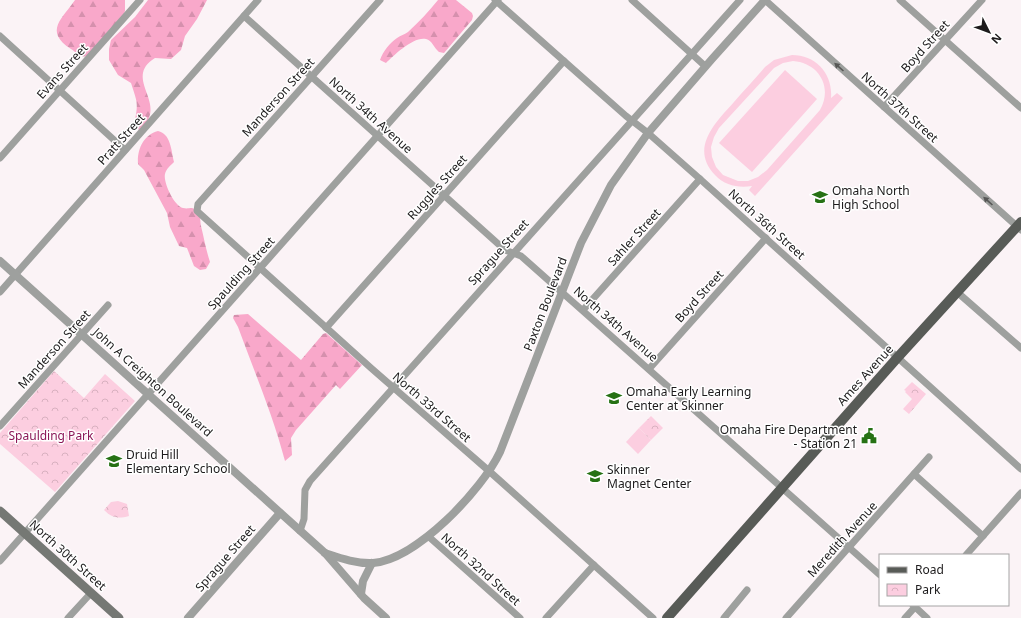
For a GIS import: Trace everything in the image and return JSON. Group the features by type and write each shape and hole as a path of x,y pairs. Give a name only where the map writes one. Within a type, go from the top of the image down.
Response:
{"main road":[{"name":"Ames Avenue","path":"667,618 898,357 1020,226"},
{"name":"North 30th Street","path":"0,511 119,618"}],"street":[{"name":"Evans Street","path":"0,158 140,0"},
{"name":"Pratt Street","path":"0,292 258,0"},
{"name":"Manderson Street","path":"197,211 198,204 380,0"},
{"name":"North 36th Street","path":"497,0 564,61 648,133 766,238 1021,469"},
{"name":"Spaulding Street","path":"0,561 497,0"},
{"path":"632,0 705,66"},
{"name":"Sprague Street","path":"300,531 304,519 305,490 310,481 631,120 740,0"},
{"name":"Paxton Boulevard","path":"325,553 350,561 372,563 402,553 428,536 472,493 489,471 503,445 581,243 600,205 622,169 648,133 705,66 765,0"},
{"name":"North 37th Street","path":"765,0 1020,226"},
{"path":"900,0 1021,108"},
{"name":"Boyd Street","path":"884,107 982,0"},
{"name":"North 34th Avenue","path":"244,16 505,250 521,256 879,574"},
{"path":"0,36 126,150"},
{"name":"Ruggles Street","path":"326,328 564,61"},
{"name":"Sahler Street","path":"583,310 700,179"},
{"name":"North 33rd Street","path":"197,211 393,388 489,471 653,618"},
{"name":"Boyd Street","path":"649,369 766,238"},
{"name":"John A Creighton Boulevard","path":"0,261 325,553 361,594 386,618"},
{"path":"957,292 1021,348"},
{"name":"Manderson Street","path":"0,426 108,305"},
{"name":"Meredith Avenue","path":"786,618 929,457"},
{"path":"914,474 983,536"},
{"path":"967,554 1021,493"},
{"name":"Sprague Street","path":"188,618 280,513"},
{"name":"North 32nd Street","path":"428,536 520,618"},
{"path":"361,594 363,581 372,563"},
{"path":"546,618 594,565"},
{"path":"724,618 748,590"},
{"path":"68,618 91,592"},
{"path":"906,618 914,606 927,618"}],"green space":[{"path":"75,0 125,0 125,11 122,18 87,56 76,53 58,36 58,24"},
{"path":"148,0 207,0 197,19 185,36 181,50 171,59 155,58 146,66 143,75 151,111 148,121 139,130 134,124 137,103 131,83 118,75 109,60 109,49 111,40 135,17"},
{"path":"438,0 456,0 472,13 473,16 472,20 444,53 439,52 428,40 421,39 416,40 404,47 386,63 380,60 389,45 397,38 408,32"},
{"path":"792,55 808,58 815,62 826,74 831,89 831,98 837,93 843,98 755,196 749,190 752,186 742,187 728,184 723,182 715,175 708,165 704,155 705,145 713,127 720,118 765,67 774,60","holes":["793,61 810,66 816,71 824,85 824,101 820,110 767,170 758,177 748,181 738,181 723,175 716,167 712,157 711,147 719,128 774,68 783,63"]},
{"path":"785,70 817,99 752,172 719,143"},
{"path":"158,131 166,135 174,162 167,169 165,174 170,193 176,203 183,208 193,208 200,216 210,262 206,269 200,270 194,266 187,248 179,246 170,227 167,213 144,170 138,164 142,144 148,136"},
{"path":"248,314 301,360 323,334 326,333 362,365 340,389 336,385 296,430 291,438 292,455 285,461 263,393 238,327 233,318 234,315"},
{"name":"Spaulding Park","path":"54,371 84,398 105,374 135,401 55,492 0,444 0,433"},
{"path":"912,382 926,394 909,414 903,409 912,399 904,390"},
{"path":"651,416 663,428 651,440 639,428"},
{"path":"639,428 651,440 638,454 626,442"},
{"path":"118,501 127,504 129,516 115,517 104,510 111,502"}],"place":[{"name":"Omaha North High School","path":"820,197"},
{"name":"Omaha Early Learning Center at Skinner","path":"614,398"},
{"name":"Omaha Fire Department - Station 21","path":"869,436"},
{"name":"Druid Hill Elementary School","path":"114,461"},
{"name":"Skinner Magnet Center","path":"595,476"}]}
